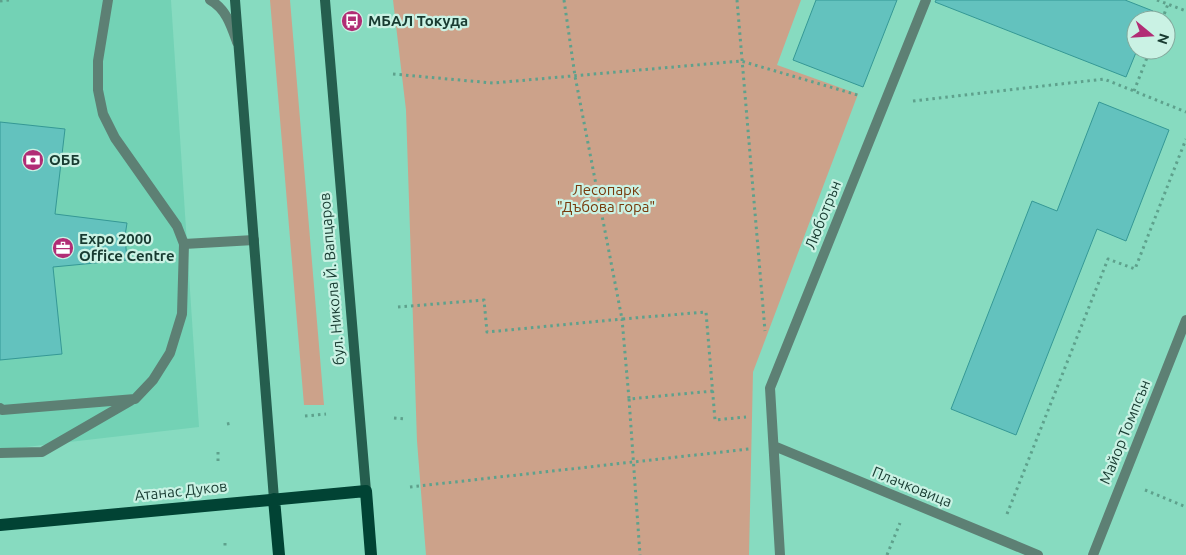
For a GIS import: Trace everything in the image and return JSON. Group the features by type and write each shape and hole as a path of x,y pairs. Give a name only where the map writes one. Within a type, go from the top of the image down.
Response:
{"main road":[{"path":"235,0 279,555"},
{"name":"бул. Никола Й. Вапцаров","path":"325,0 370,555"},
{"name":"Атанас Дуков","path":"0,525 366,491"}],"street":[{"path":"0,453 42,452 135,399 153,380 170,353 182,314 184,244 177,226 116,138 103,114 98,90 98,61 108,0"},
{"path":"210,0 219,5 228,18 239,46"},
{"name":"Люботрън","path":"780,555 770,388 926,0"},
{"path":"184,244 254,240"},
{"name":"Майор Томпсън","path":"1092,555 1186,320"},
{"path":"0,408 2,410 135,399"},
{"name":"Плачковица","path":"774,446 1038,555"}],"path":[{"path":"0,1 10,0"},
{"path":"564,0 576,76 622,319 640,555"},
{"path":"737,0 766,339"},
{"path":"1157,0 1186,11"},
{"path":"1166,10 1168,4"},
{"path":"1134,91 1146,60"},
{"path":"393,74 493,83 741,61 884,104 1104,79 1186,112"},
{"path":"997,538 1108,259 1135,269 1186,139"},
{"path":"398,307 484,300 487,332 706,312 715,420 772,415"},
{"path":"629,398 713,391"},
{"path":"305,416 326,414"},
{"path":"394,418 405,419"},
{"path":"226,424 232,424"},
{"path":"410,487 774,446"},
{"path":"218,452 218,461"},
{"path":"1123,480 1186,507"},
{"path":"887,555 908,501"},
{"path":"225,543 225,549"}],"shaded area":[{"path":"0,0 171,0 199,427 0,450"}],"green space":[{"path":"270,0 290,0 324,405 304,405"},
{"name":"Лесопарк \"Дъбова гора\"","path":"393,0 801,0 777,65 858,94 753,372 749,555 426,555 417,441 406,110"}],"building":[{"path":"816,0 897,0 863,87 793,60"},
{"path":"936,0 1125,0 1150,10 1126,10 1126,60 1133,60 1126,77 935,2"},
{"path":"1099,102 1169,130 1126,241 1097,229 1016,435 951,409 1032,201 1057,211"},
{"name":"Expo 2000 Office Centre","path":"0,122 65,129 55,214 127,223 125,236 127,260 53,267 62,354 0,360"}],"place":[{"name":"МБАЛ Токуда","path":"352,21"},
{"name":"ОББ","path":"33,160"},
{"name":"Expo 2000 Office Centre","path":"63,248"}]}
